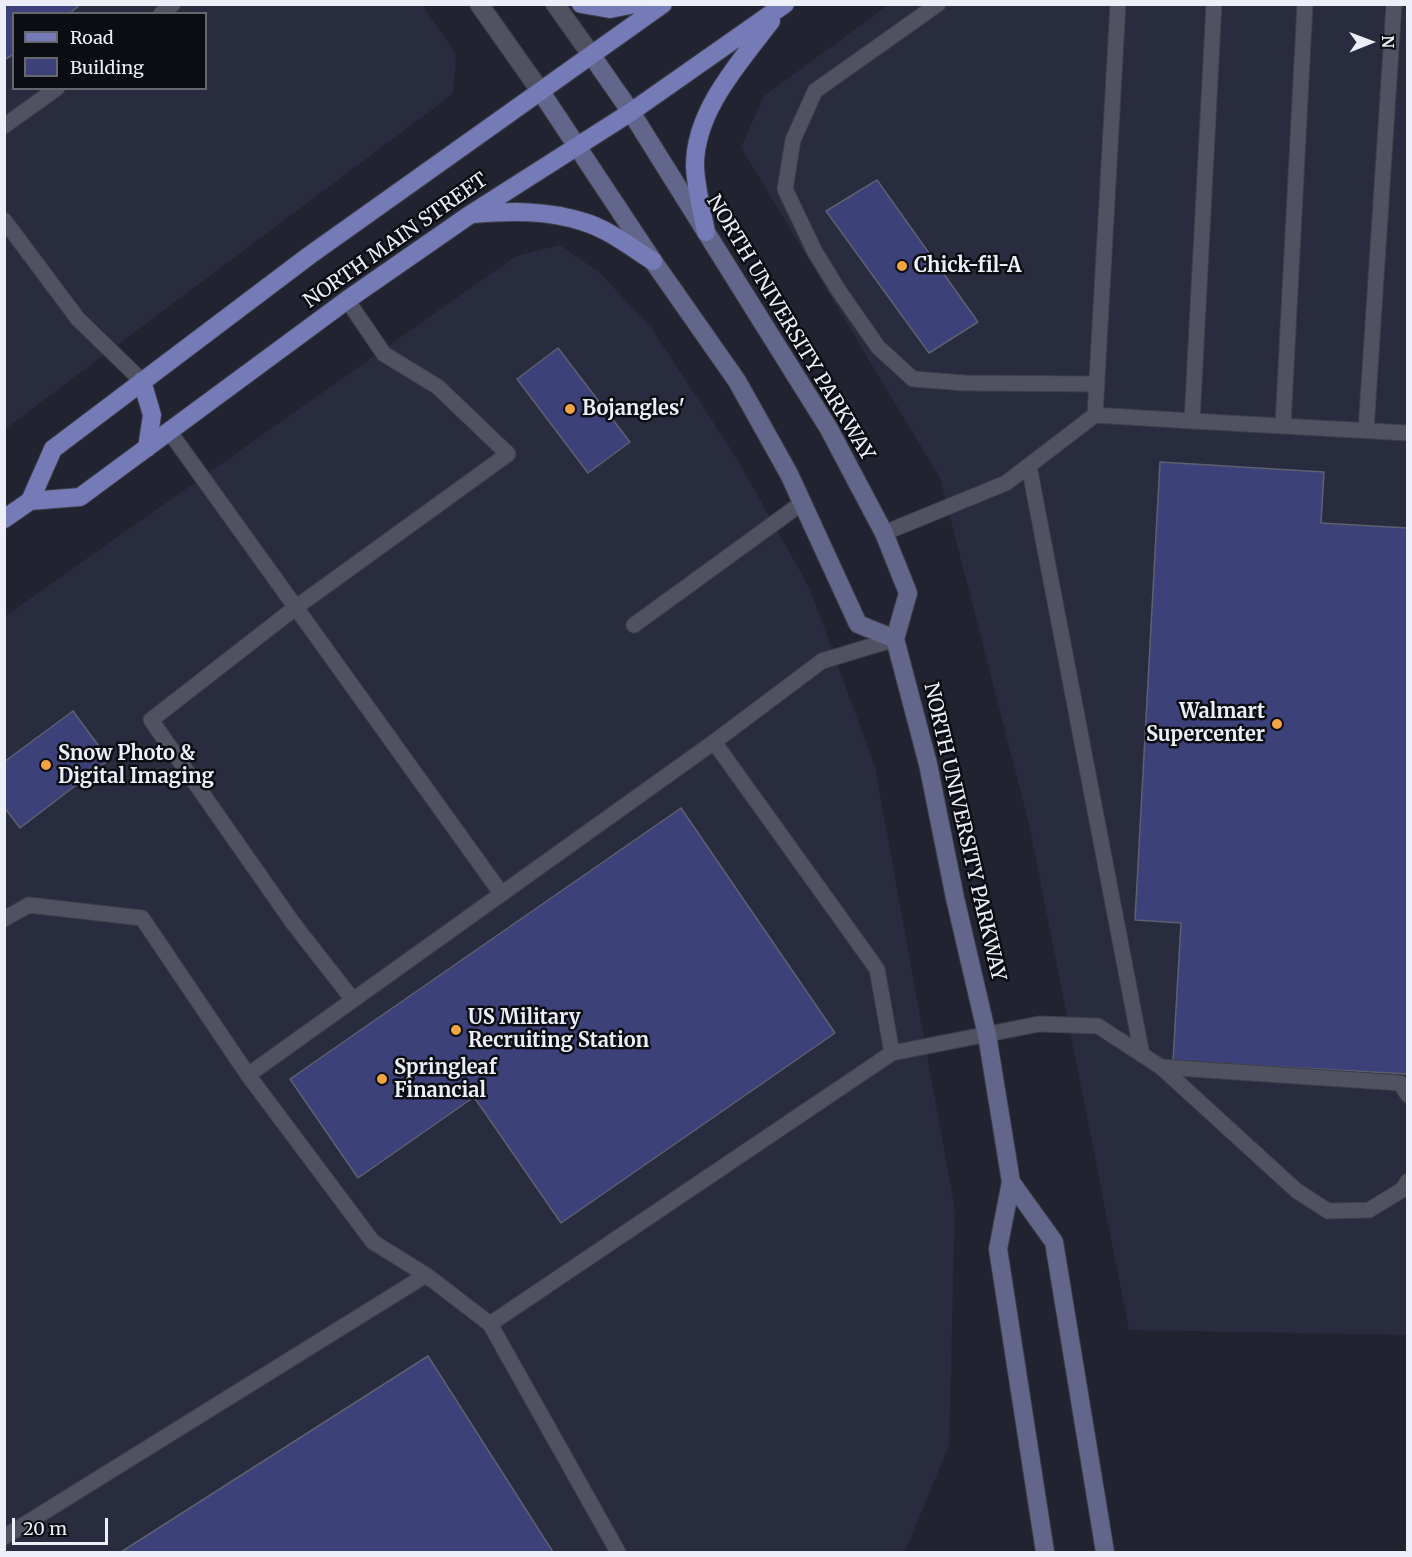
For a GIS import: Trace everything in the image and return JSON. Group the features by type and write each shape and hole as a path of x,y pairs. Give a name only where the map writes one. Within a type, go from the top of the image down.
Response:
{"main road":[{"path":"581,4 610,9 635,4"},
{"name":"NORTH MAIN STREET","path":"663,4 310,255 53,449 30,501 80,497 347,300 471,214 631,112 783,6"},
{"path":"706,232 695,166 705,116 727,79 783,6"},
{"name":"NORTH UNIVERSITY PARKWAY","path":"592,56 631,112 829,429 884,533 908,594 895,639 928,764 955,898 987,1035 1011,1182"},
{"path":"542,92 653,261 737,381 802,503 858,624 895,639"},
{"path":"471,214 516,211 549,214 586,222 653,261"},
{"path":"142,381 152,415 147,448"},
{"path":"4,519 30,501"},
{"path":"1011,1182 998,1249 1045,1552"},
{"path":"1011,1182 1054,1242 1105,1552"}],"street":[{"path":"478,4 542,92"},
{"path":"555,4 592,56"}],"lane":[{"path":"938,4 815,91 793,140 785,189 816,252 839,291 878,347 913,379 965,383 1097,384"},
{"path":"1095,415 1118,4"},
{"path":"1192,421 1214,4"},
{"path":"1283,425 1305,4"},
{"path":"1366,430 1394,4"},
{"path":"4,126 54,90"},
{"path":"4,220 78,319 142,381"},
{"path":"347,300 384,354 438,387 508,454 295,609 151,720 293,923 353,1000"},
{"path":"884,533 1006,483 1095,415 1407,433"},
{"path":"169,431 501,893"},
{"path":"1029,466 1142,1055"},
{"path":"634,625 802,503"},
{"path":"248,1076 714,742 822,661 895,639"},
{"path":"714,742 877,969 892,1053"},
{"path":"4,919 28,905 142,918 248,1076 373,1242 426,1275 490,1324 618,1552"},
{"path":"490,1324 892,1053 1039,1024 1098,1026 1161,1067 1297,1191 1328,1211 1369,1210 1402,1190 1407,1181"},
{"path":"1161,1067 1400,1083 1407,1095"},
{"path":"4,1537 426,1275"}],"shaded area":[{"path":"5,5 422,5 456,54 453,94 5,429"},
{"path":"888,5 1407,5 1407,1335 1129,1330 1030,828 940,478 741,147 764,96"},
{"path":"560,245 599,272 652,329 736,457 810,589 875,767 955,1210 949,1445 905,1552 5,1552 4,617 516,256"}],"building":[{"path":"4,4 81,4 71,12 12,12 12,55 4,60"},
{"name":"Chick-fil-A","path":"877,180 978,322 929,353 826,211"},
{"path":"558,348 630,442 588,473 517,379"},
{"name":"Walmart Supercenter","path":"1160,462 1324,472 1321,523 1408,528 1408,1074 1173,1061 1181,923 1135,920"},
{"path":"73,711 109,760 20,828 4,807 4,762"},
{"path":"681,808 835,1033 561,1223 474,1097 358,1178 290,1079"},
{"path":"428,1356 553,1552 121,1552"}],"place":[{"name":"Chick-fil-A","path":"902,266"},
{"name":"Bojangles'","path":"570,409"},
{"name":"Walmart Supercenter","path":"1277,724"},
{"name":"Snow Photo & Digital Imaging","path":"46,765"},
{"name":"US Military Recruiting Station","path":"456,1030"},
{"name":"Springleaf Financial","path":"382,1079"}]}
